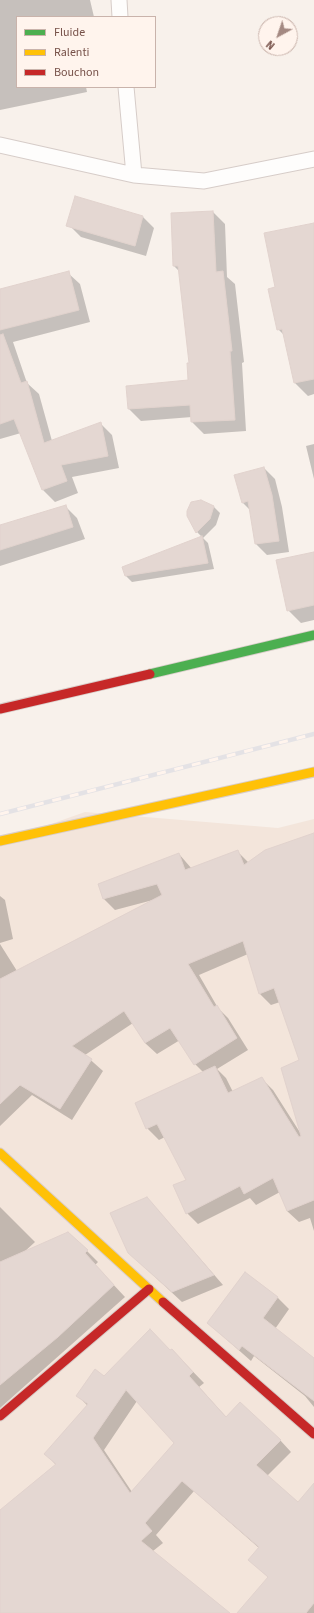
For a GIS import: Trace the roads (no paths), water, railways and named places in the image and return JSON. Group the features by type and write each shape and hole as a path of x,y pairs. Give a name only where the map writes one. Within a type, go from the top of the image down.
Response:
{"street":[{"path":"0,709 314,635"},
{"path":"0,841 314,772"},
{"path":"0,1153 148,1289 314,1434"},
{"path":"0,1416 148,1289"}],"lane":[{"path":"119,0 120,16"},
{"path":"126,88 134,175"},
{"path":"0,145 134,175 204,181 314,159"}],"railway":[{"path":"0,814 314,734"}]}
